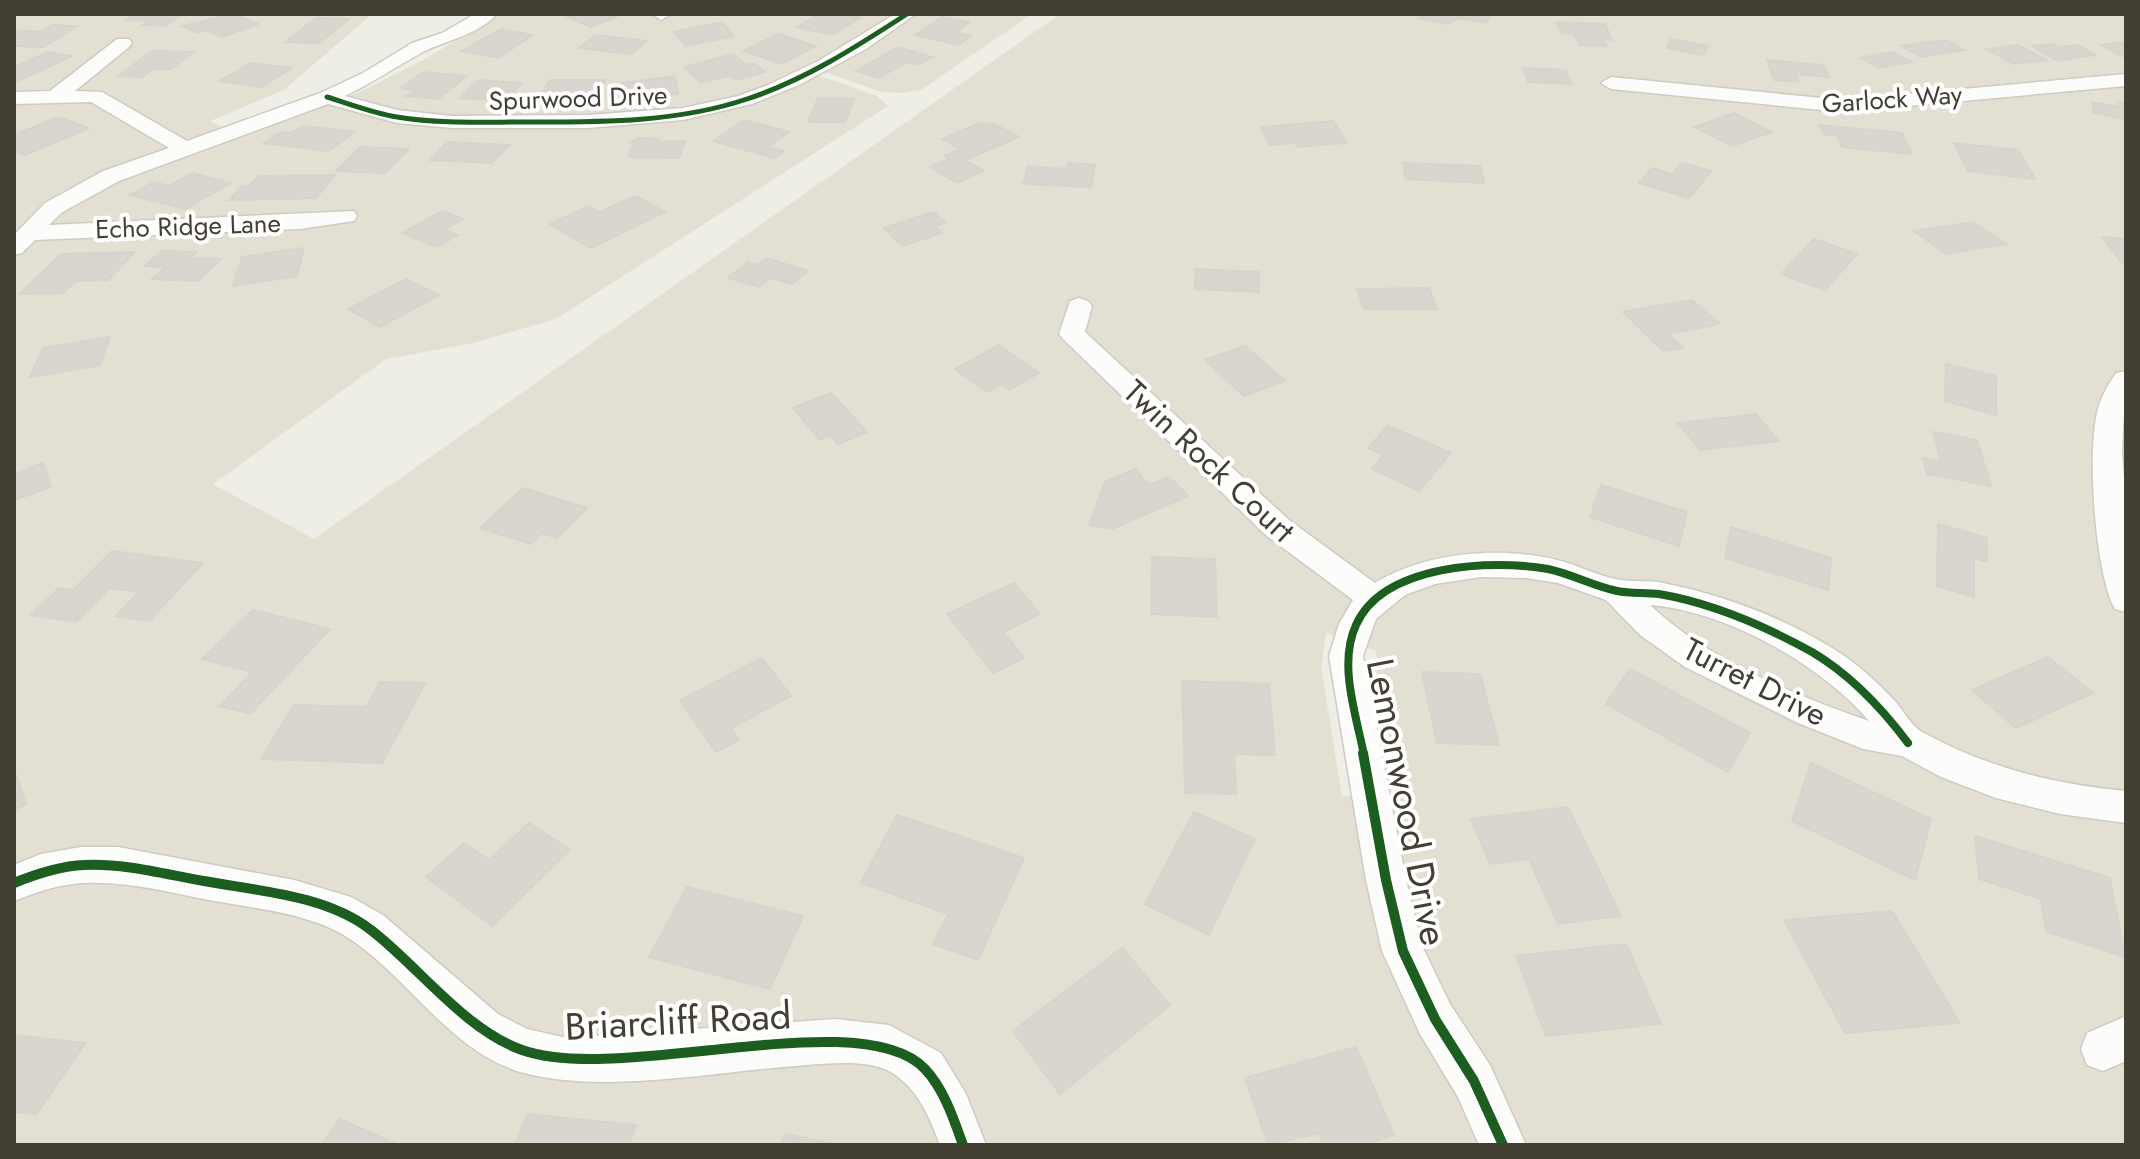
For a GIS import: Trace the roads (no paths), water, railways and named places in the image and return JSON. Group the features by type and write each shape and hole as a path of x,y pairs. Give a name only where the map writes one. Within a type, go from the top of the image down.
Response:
{"street":[{"path":"22,240 53,208 77,192 184,148 327,97 488,14"},
{"name":"Spurwood Drive","path":"327,97 378,113 432,121 617,122 669,116 721,106 774,89 860,46 907,14"},
{"path":"419,47 418,39 427,25"},
{"path":"57,95 123,43"},
{"name":"Garlock Way","path":"1611,83 1842,106 2126,80"},
{"path":"14,98 95,96 184,148"},
{"name":"Echo Ridge Lane","path":"22,240 300,222 346,216"},
{"name":"Twin Rock Court","path":"1079,306 1072,334 1278,528 1374,599"},
{"path":"2126,379 2119,385 2110,426 2108,477 2116,559 2126,600"},
{"name":"Turret Drive","path":"1374,599 1429,574 1506,565 1556,571 1617,591 1662,594 1762,627 1813,653 1851,679 1882,709 1908,743"},
{"name":"Turret Drive","path":"1617,591 1653,627 1740,680 1868,736 1908,743 1955,767 2024,790 2126,807"},
{"name":"Lemonwood Drive","path":"1374,599 1352,629 1346,656 1386,880 1403,951 1435,1019 1474,1081 1503,1145"},
{"name":"Briarcliff Road","path":"14,883 41,872 81,865 118,865 294,898 337,910 369,928 483,1029 521,1050 567,1060 835,1041 889,1047 925,1069 950,1110 963,1145"}]}
